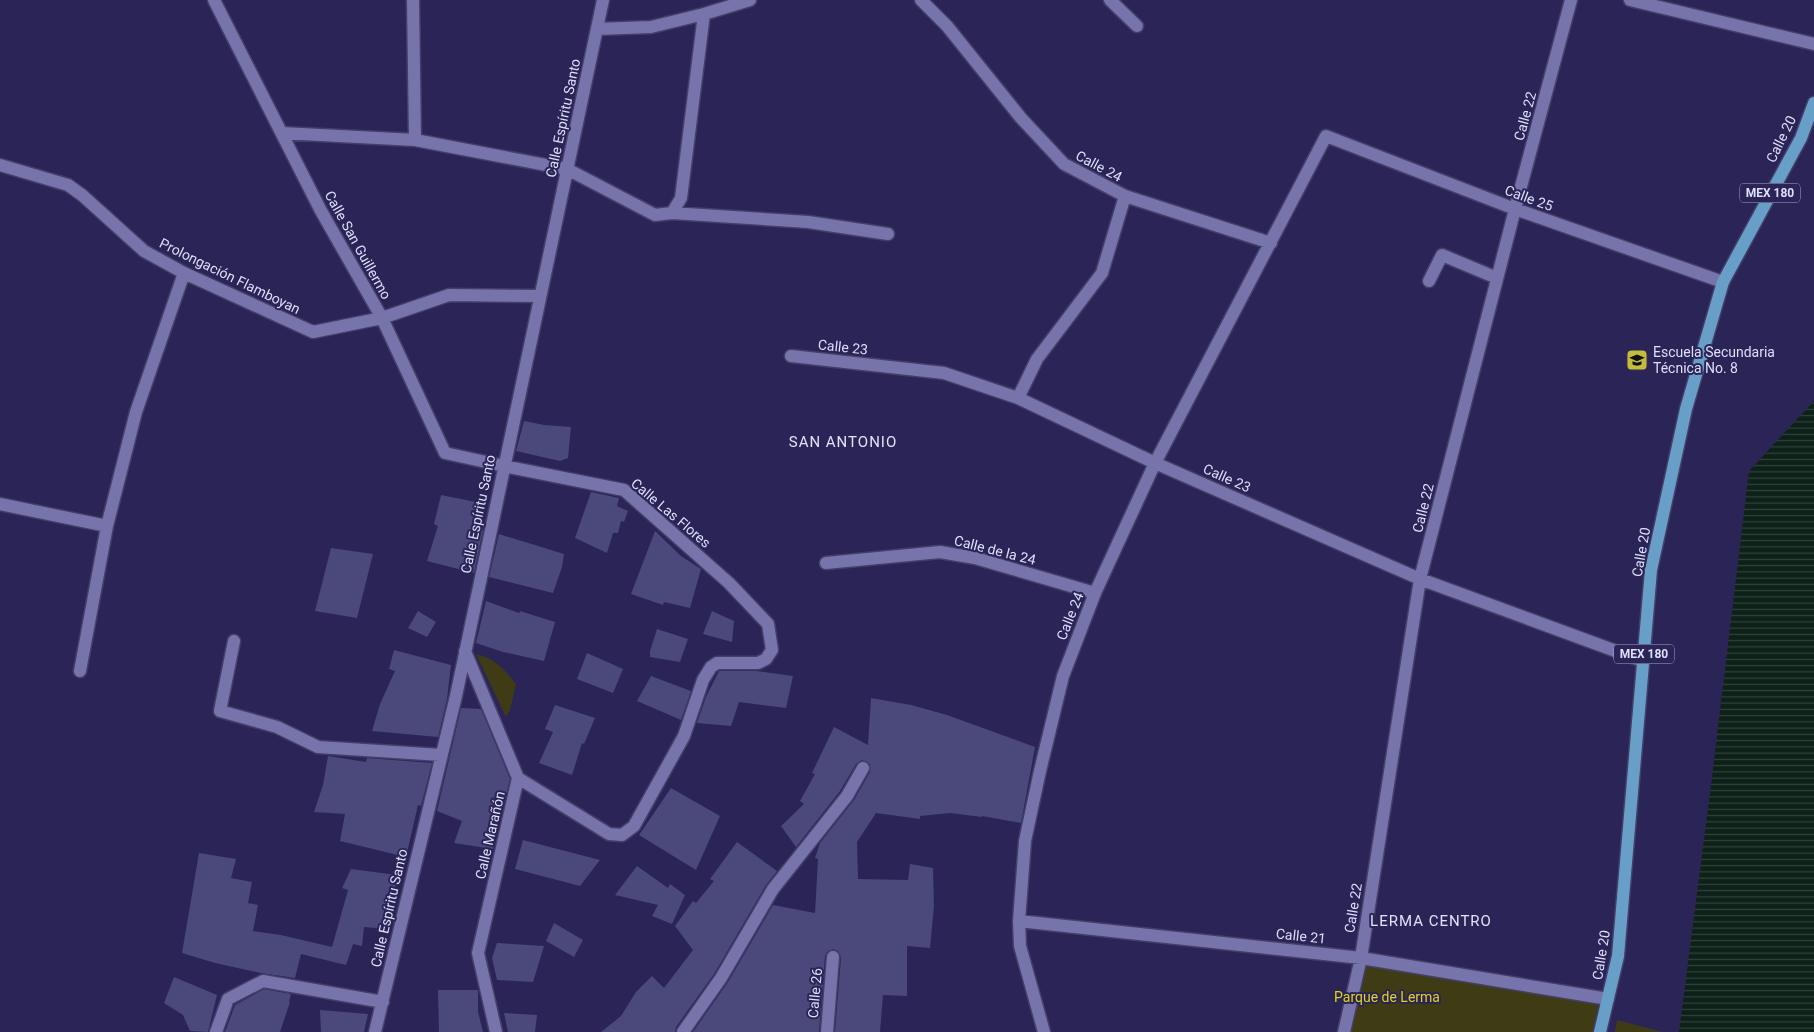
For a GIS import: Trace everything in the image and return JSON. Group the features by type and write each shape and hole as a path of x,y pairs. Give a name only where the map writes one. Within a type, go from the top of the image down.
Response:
{"main road":[{"name":"Calle 20","path":"1600,1032 1618,956 1651,570 1686,409 1723,282 1800,138 1814,103"}],"street":[{"name":"Calle San Guillermo","path":"214,0 321,211 382,318 445,453 504,466"},
{"path":"413,0 415,140"},
{"name":"Calle Espíritu Santo","path":"375,1032 442,756 604,0"},
{"path":"597,29 651,27 750,0"},
{"name":"Calle 24","path":"921,0 946,26 1021,118 1064,164 1125,196 1270,243"},
{"path":"1110,0 1137,26"},
{"name":"Calle 22","path":"1344,1032 1361,958 1420,579 1515,209 1572,0"},
{"path":"1630,0 1814,44"},
{"path":"672,213 681,198 704,14"},
{"path":"282,133 415,140 567,170 655,215 672,213 808,222 888,234"},
{"name":"Calle 24","path":"1044,1032 1020,946 1019,921 1025,841 1063,676 1095,593 1155,463 1326,136"},
{"name":"Calle 25","path":"1326,136 1515,209 1723,282"},
{"name":"Prolongación Flamboyan","path":"0,165 68,185 82,195 144,251 184,273 313,332 382,318 449,295 540,296"},
{"path":"1018,398 1037,359 1102,273 1125,196"},
{"path":"1428,281 1442,255 1497,278"},
{"path":"80,671 107,526 136,412 184,273"},
{"name":"Calle 23","path":"791,356 944,373 1018,398 1155,463 1420,579 1644,660"},
{"name":"Calle Las Flores","path":"504,466 624,490 655,515 729,583 768,624 772,650 766,659 758,662 717,663 711,667 703,680 684,736 634,826 622,835 609,834 518,778"},
{"path":"0,504 107,526"},
{"name":"Calle de la 24","path":"826,563 940,552 974,558 1095,593"},
{"path":"234,641 220,711 277,727 318,747 442,756"},
{"name":"Calle Marañón","path":"465,651 518,778 478,953 496,1032"},
{"path":"683,1032 721,978 773,889 847,796 863,768"},
{"name":"Calle 21","path":"1019,921 1361,958 1608,1000"},
{"name":"Calle 26","path":"827,1032 833,956"},
{"path":"216,1032 228,999 263,981 383,1002"}],"green space":[{"path":"476,654 499,665 516,684 510,710 506,717"},
{"name":"Parque de Lerma","path":"1361,958 1608,999 1600,1032 1344,1032"},
{"path":"1617,1020 1662,1032 1615,1032"}],"shaded area":[{"path":"1814,401 1814,1032 1679,1032 1749,471"}],"building":[{"path":"524,421 571,427 568,458 560,461 516,451"},
{"path":"591,492 619,498 617,506 628,511 624,522 621,521 618,533 613,533 607,553 575,538"},
{"path":"441,495 486,504 474,573 427,561 438,526 434,524"},
{"path":"655,531 681,556 701,569 690,608 664,602 663,605 631,594"},
{"path":"499,534 564,554 562,567 553,593 489,577"},
{"path":"331,548 373,554 357,618 315,611"},
{"path":"486,601 519,613 520,611 555,622 544,661 503,652 476,643"},
{"path":"418,611 436,622 427,637 408,628"},
{"path":"712,611 734,621 732,642 703,634"},
{"path":"657,629 688,639 680,662 650,657"},
{"path":"394,650 451,665 447,699 438,737 372,731 380,704 395,671 389,669"},
{"path":"587,653 623,669 613,693 577,679"},
{"path":"719,671 756,671 793,676 786,708 739,702 731,726 697,723 706,697"},
{"path":"651,676 691,691 681,720 637,701"},
{"path":"871,698 911,705 947,715 1035,747 1021,823 950,813 920,816 920,819 876,813 857,842 858,879 908,880 910,864 933,868 934,906 930,948 907,946 907,996 883,995 880,1032 835,1032 841,958 838,951 833,949 827,952 825,956 819,1032 693,1032 728,982 773,905 815,913 818,859 815,858 820,843 854,800 870,772 870,764 862,760 856,764 840,791 796,847 781,826 804,804 800,801 815,774 812,773 834,727 868,745"},
{"path":"555,705 595,718 584,744 582,743 572,775 539,763 553,732 545,729"},
{"path":"461,708 481,709 510,779 500,820 493,835 496,836 493,849 454,843 462,821 437,811"},
{"path":"328,756 366,762 367,758 432,763 421,806 418,805 406,857 340,841 345,814 314,812 323,785"},
{"path":"671,788 720,816 696,870 639,835"},
{"path":"523,840 600,860 580,886 515,869"},
{"path":"737,842 777,871 766,885 714,974 676,1027 675,1032 601,1032 621,1016 636,992 652,976 664,988 693,950 675,926 693,901 696,903 714,881 710,879"},
{"path":"199,853 236,859 231,878 252,882 248,903 258,905 253,931 281,935 332,947 348,890 342,888 351,869 397,875 388,929 364,927 362,946 353,944 346,965 301,954 295,978 215,963 182,953"},
{"path":"637,866 668,888 670,884 685,895 672,924 652,916 658,905 615,895"},
{"path":"554,923 583,940 574,957 546,941"},
{"path":"497,943 544,946 533,982 497,980 492,958"},
{"path":"174,977 217,995 208,1032 190,1031 183,1015 164,1003"},
{"path":"264,989 291,994 280,1032 225,1032 235,1005"},
{"path":"438,990 478,990 478,1012 483,1032 439,1032"},
{"path":"320,1010 368,1014 364,1032 321,1032"},
{"path":"504,1013 537,1015 535,1032 508,1032"}],"place":[{"name":"Escuela Secundaria Técnica No. 8","path":"1637,360"}],"district":[{"name":"SAN ANTONIO","path":"843,442"},
{"name":"LERMA CENTRO","path":"1431,921"}]}
